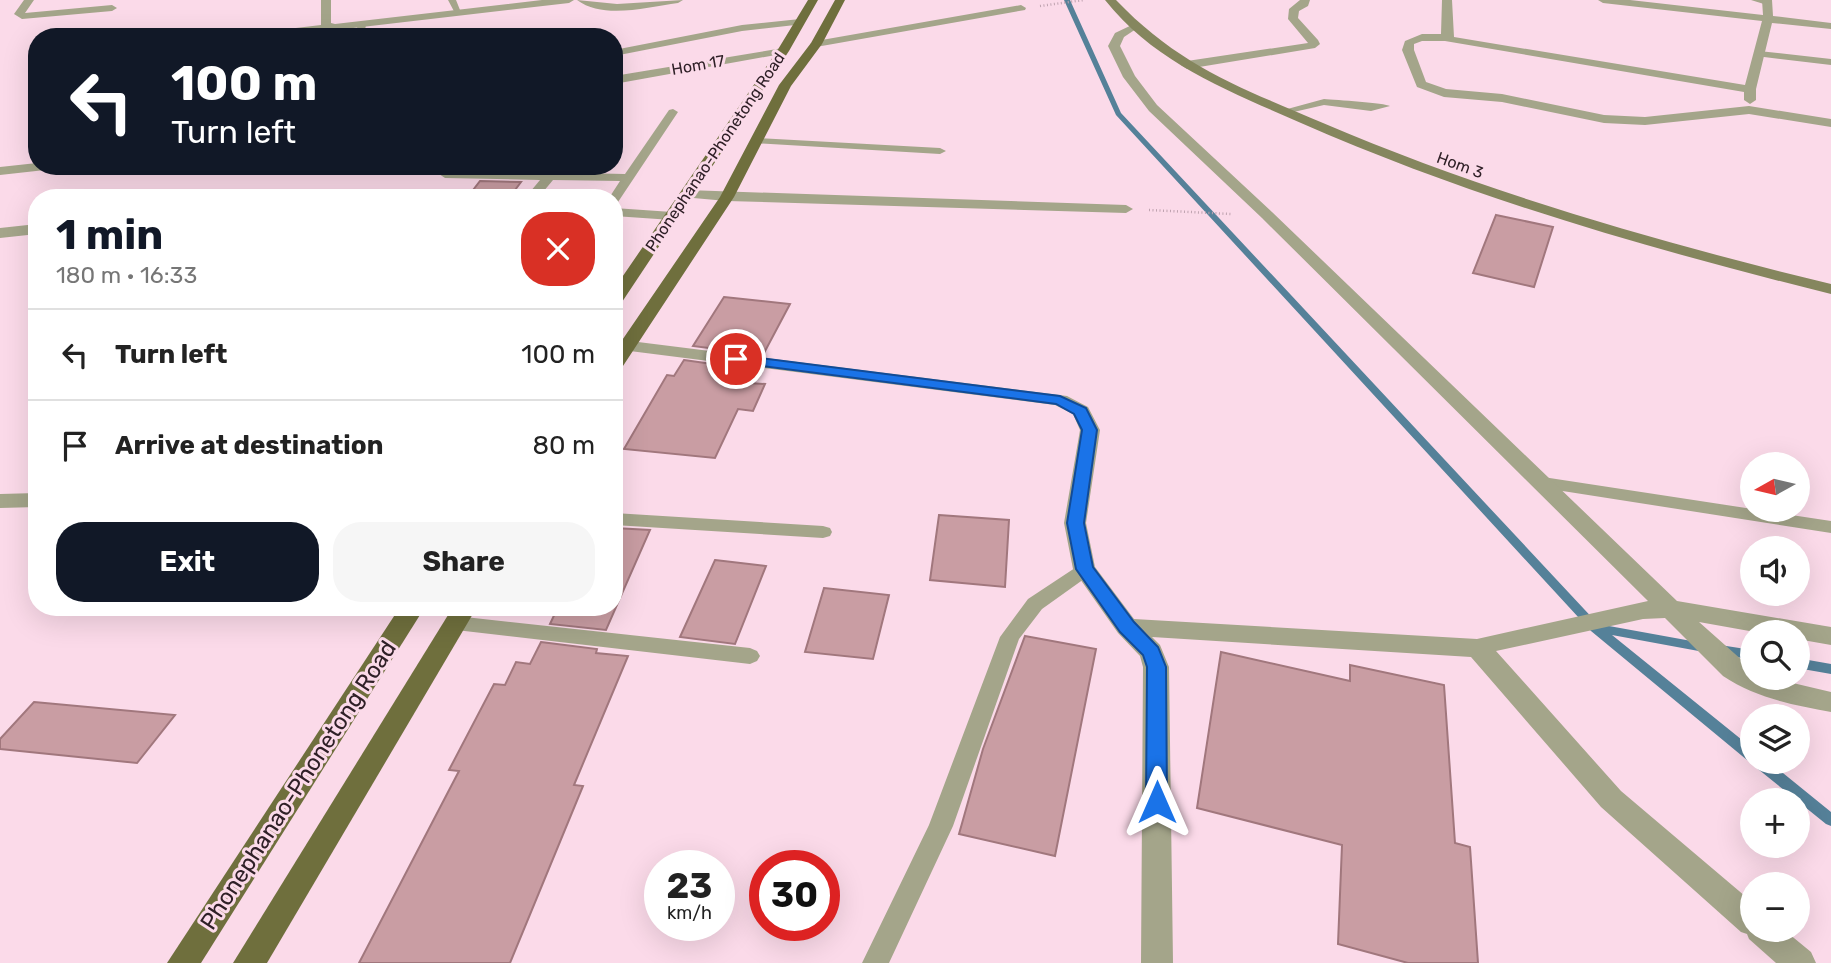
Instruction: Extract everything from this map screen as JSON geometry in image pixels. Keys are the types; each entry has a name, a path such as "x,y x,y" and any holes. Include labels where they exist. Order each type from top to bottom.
{"main road":[{"name":"Phonephanao-Phonetong Road","path":"623,289 783,51 813,0"},
{"name":"Phonephanao-Phonetong Road","path":"623,342 727,197 785,85 816,44 840,0"},
{"path":"760,83 785,85"},
{"name":"Phonephanao-Phonetong Road","path":"183,963 407,616"},
{"path":"249,963 459,616"}],"street":[{"path":"29,0 19,14 22,16 112,8"},
{"path":"326,0 326,25 331,27"},
{"path":"322,28 569,0"},
{"path":"582,0 595,6 613,8 678,0"},
{"name":"Hom 3","path":"1110,0 1134,27 1187,65 1218,83 1366,148 1484,193 1570,219 1831,289"},
{"path":"1187,65 1311,46 1314,44 1312,40 1293,19 1294,9 1304,4 1304,0"},
{"path":"1447,0 1447,38"},
{"path":"1603,0 1831,26"},
{"path":"1749,110 1750,89 1768,18 1763,1"},
{"path":"816,44 1021,8"},
{"path":"623,51 742,29 800,22"},
{"path":"1134,27 1119,35 1114,46 1129,77 1153,108 1673,608 1732,669 1748,681 1772,690 1831,702"},
{"path":"1750,89 1447,38 1414,39 1409,43 1408,50 1421,84 1434,91 1502,98 1567,113 1618,120 1692,118 1749,110 1831,123"},
{"name":"Hom 17","path":"623,78 783,51"},
{"path":"0,171 28,168"},
{"path":"687,194 1126,209"},
{"path":"0,233 28,230"},
{"path":"623,345 1034,397 1071,404 1081,411 1090,430 1075,523 1084,569 1127,627 1151,652 1156,667 1157,963"},
{"path":"0,501 28,500"},
{"path":"1127,627 1487,645 1643,610 1673,608 1831,636"},
{"path":"1487,645 1611,799 1740,912"},
{"path":"1775,942 1800,963"}],"lane":[{"path":"452,0 459,13"},
{"path":"361,28 362,24"},
{"path":"1759,54 1831,62"},
{"path":"1285,111 1324,102 1371,108 1385,106"},
{"path":"622,189 673,112"},
{"path":"757,141 940,150"},
{"path":"498,175 630,178"},
{"path":"539,189 550,176"},
{"path":"623,213 672,216"},
{"path":"1543,483 1831,527"},
{"path":"623,520 823,532"},
{"path":"875,963 942,826 1010,637 1035,604 1084,569"},
{"path":"467,616 750,656"}],"path":[{"path":"1021,8 1084,0"},
{"path":"1126,209 1267,215"}],"building":[{"path":"480,181 521,182 516,189 474,189"},
{"path":"1496,215 1553,227 1534,287 1473,273"},
{"path":"724,297 790,304 763,355 693,346"},
{"path":"684,360 755,370 748,383 765,384 753,411 738,409 715,458 624,449 667,375 674,376"},
{"path":"939,515 1009,520 1005,587 930,580"},
{"path":"623,528 650,530 623,591"},
{"path":"715,560 766,566 735,644 680,637"},
{"path":"824,588 889,595 873,659 805,652"},
{"path":"554,616 612,616 606,630 550,624"},
{"path":"1025,636 1096,649 1055,856 959,834 983,749"},
{"path":"541,642 597,649 596,653 628,656 574,785 583,786 510,963 359,963 459,771 449,770 494,684 505,685 516,662 530,664"},
{"path":"1221,652 1350,681 1350,665 1444,685 1455,843 1470,847 1478,963 1408,963 1338,944 1342,845 1197,808"},
{"path":"34,702 175,715 137,763 0,749 0,739"}],"waterway":[{"path":"1067,0 1118,114 1595,628 1740,746"},
{"path":"1596,628 1704,647"},
{"path":"1720,650 1740,653"},
{"path":"1810,665 1831,669"},
{"path":"1774,774 1831,820"}],"route":[{"path":"736,359 1060,400 1081,411 1090,430 1075,523 1084,569 1127,627 1151,652 1156,667 1157,802"}]}
